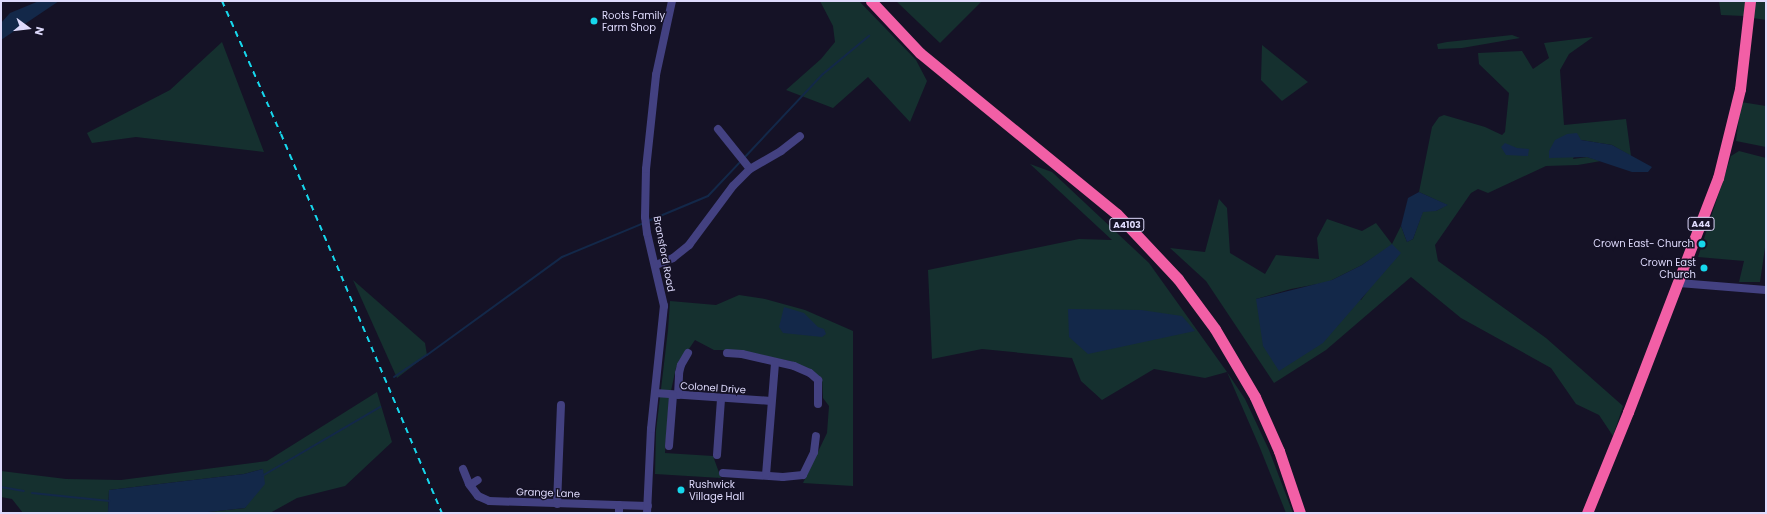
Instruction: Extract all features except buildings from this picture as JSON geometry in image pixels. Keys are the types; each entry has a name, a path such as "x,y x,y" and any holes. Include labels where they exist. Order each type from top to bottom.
{"highway":[{"name":"A4103","path":"871,1 920,53 1117,214 1178,279 1215,329 1254,397 1279,451 1300,513"},
{"name":"A44","path":"1587,513 1710,202 1728,142 1743,74 1750,1"}],"street":[{"name":"Bransford Road","path":"648,510 651,429 664,319 664,306 656,265 647,233 645,217 646,169 657,69 672,1"},
{"path":"718,129 750,169"},
{"path":"656,265 673,258 689,245 733,186 750,169 781,151 800,136"},
{"path":"1679,283 1766,290"},
{"path":"669,446 679,373 688,353"},
{"path":"727,353 742,354 790,365 810,373 818,380 818,404"},
{"path":"766,475 770,402 775,362"},
{"name":"Colonel Drive","path":"655,393 770,402"},
{"path":"717,455 721,398"},
{"path":"557,504 561,405"},
{"path":"723,473 783,477 803,475 814,452 816,436"},
{"name":"Grange Lane","path":"464,469 470,485 478,496 489,501 648,510"},
{"path":"470,485 478,480"}],"green space":[{"path":"820,1 859,1 916,60 927,81 910,122 868,77 833,108 786,90 821,59 835,42 833,26"},
{"path":"896,1 982,1 940,43"},
{"path":"1719,1 1748,1 1744,16 1721,15"},
{"path":"1755,1 1766,1 1766,20 1753,18"},
{"path":"1512,35 1520,38 1462,48 1438,49 1437,44 1447,42"},
{"path":"1593,37 1569,54 1560,70 1564,125 1626,119 1631,156 1612,145 1581,140 1573,159 1587,157 1601,161 1578,165 1546,166 1488,193 1478,189 1471,193 1435,245 1438,261 1546,338 1623,406 1613,436 1599,415 1576,404 1551,368 1461,318 1411,277 1326,350 1274,383 1206,281 1170,248 1205,252 1219,199 1227,208 1230,253 1265,274 1276,255 1319,259 1317,238 1327,219 1362,231 1376,223 1392,244 1401,226 1407,242 1413,239 1423,211 1436,211 1447,205 1419,192 1432,127 1439,117 1444,115 1485,127 1502,135 1505,132 1509,93 1479,64 1478,53 1522,51 1533,69 1549,58 1544,43","holes":["1392,245 1375,281 1361,300 1256,299 1291,289 1328,282 1362,265"]},
{"path":"222,42 264,152 136,137 92,143 87,133 170,90"},
{"path":"1262,45 1308,82 1282,101 1261,80"},
{"path":"1741,102 1766,106 1766,147 1736,141"},
{"path":"1739,151 1766,158 1766,241 1760,282 1739,282 1744,261 1698,257 1731,156"},
{"path":"1030,164 1052,172 1149,263 1227,372 1205,378 1154,369 1102,400 1081,381 1072,358 982,349 932,359 928,270 1079,239 1112,240"},
{"path":"353,280 425,343 427,355 397,378"},
{"path":"739,295 765,299 805,310 853,331 853,486 803,483 827,433 829,406 823,398 822,378 790,361 737,350 714,350 695,340 676,368 669,400 665,453 713,456 721,478 655,474 656,431 670,301 716,305"},
{"path":"1227,372 1245,399 1269,450 1293,513 1286,513"},
{"path":"377,392 392,442 345,486 297,498 270,513 199,513 245,508 263,469 244,474 109,490 108,513 23,513 12,499 1,497 1,471 66,479 121,480 267,461"}],"water":[{"path":"39,1 59,1 1,40 1,23 10,13"},
{"path":"1577,133 1581,140 1612,145 1652,167 1648,172 1632,172 1587,157 1549,158 1549,151 1555,140 1567,134"},
{"path":"1505,143 1517,148 1529,149 1528,156 1506,155 1501,147"},
{"path":"1419,192 1448,205 1436,211 1423,212 1413,239 1407,242 1401,226 1408,198"},
{"path":"1392,244 1401,253 1323,343 1279,371 1263,346 1256,299 1332,280 1362,265"},
{"path":"784,307 804,313 818,327 824,329 826,334 822,337 783,333 779,327"},
{"path":"1068,309 1141,310 1182,316 1195,331 1088,354 1069,337"},
{"path":"263,469 265,484 245,508 199,513 108,513 109,490 244,474"}],"waterway":[{"path":"744,158 823,74 869,36"},
{"path":"648,221 708,196 741,161"},
{"path":"394,377 427,355 562,257 644,223"},
{"path":"262,476 380,407"},
{"path":"1,487 24,491"},
{"path":"32,493 110,501"}],"railway":[{"path":"222,1 281,134 442,513"}],"place":[{"name":"Roots Family Farm Shop","path":"594,21"},
{"name":"Crown East- Church","path":"1702,244"},
{"name":"Crown East Church","path":"1704,268"},
{"name":"Rushwick Village Hall","path":"681,490"}]}
